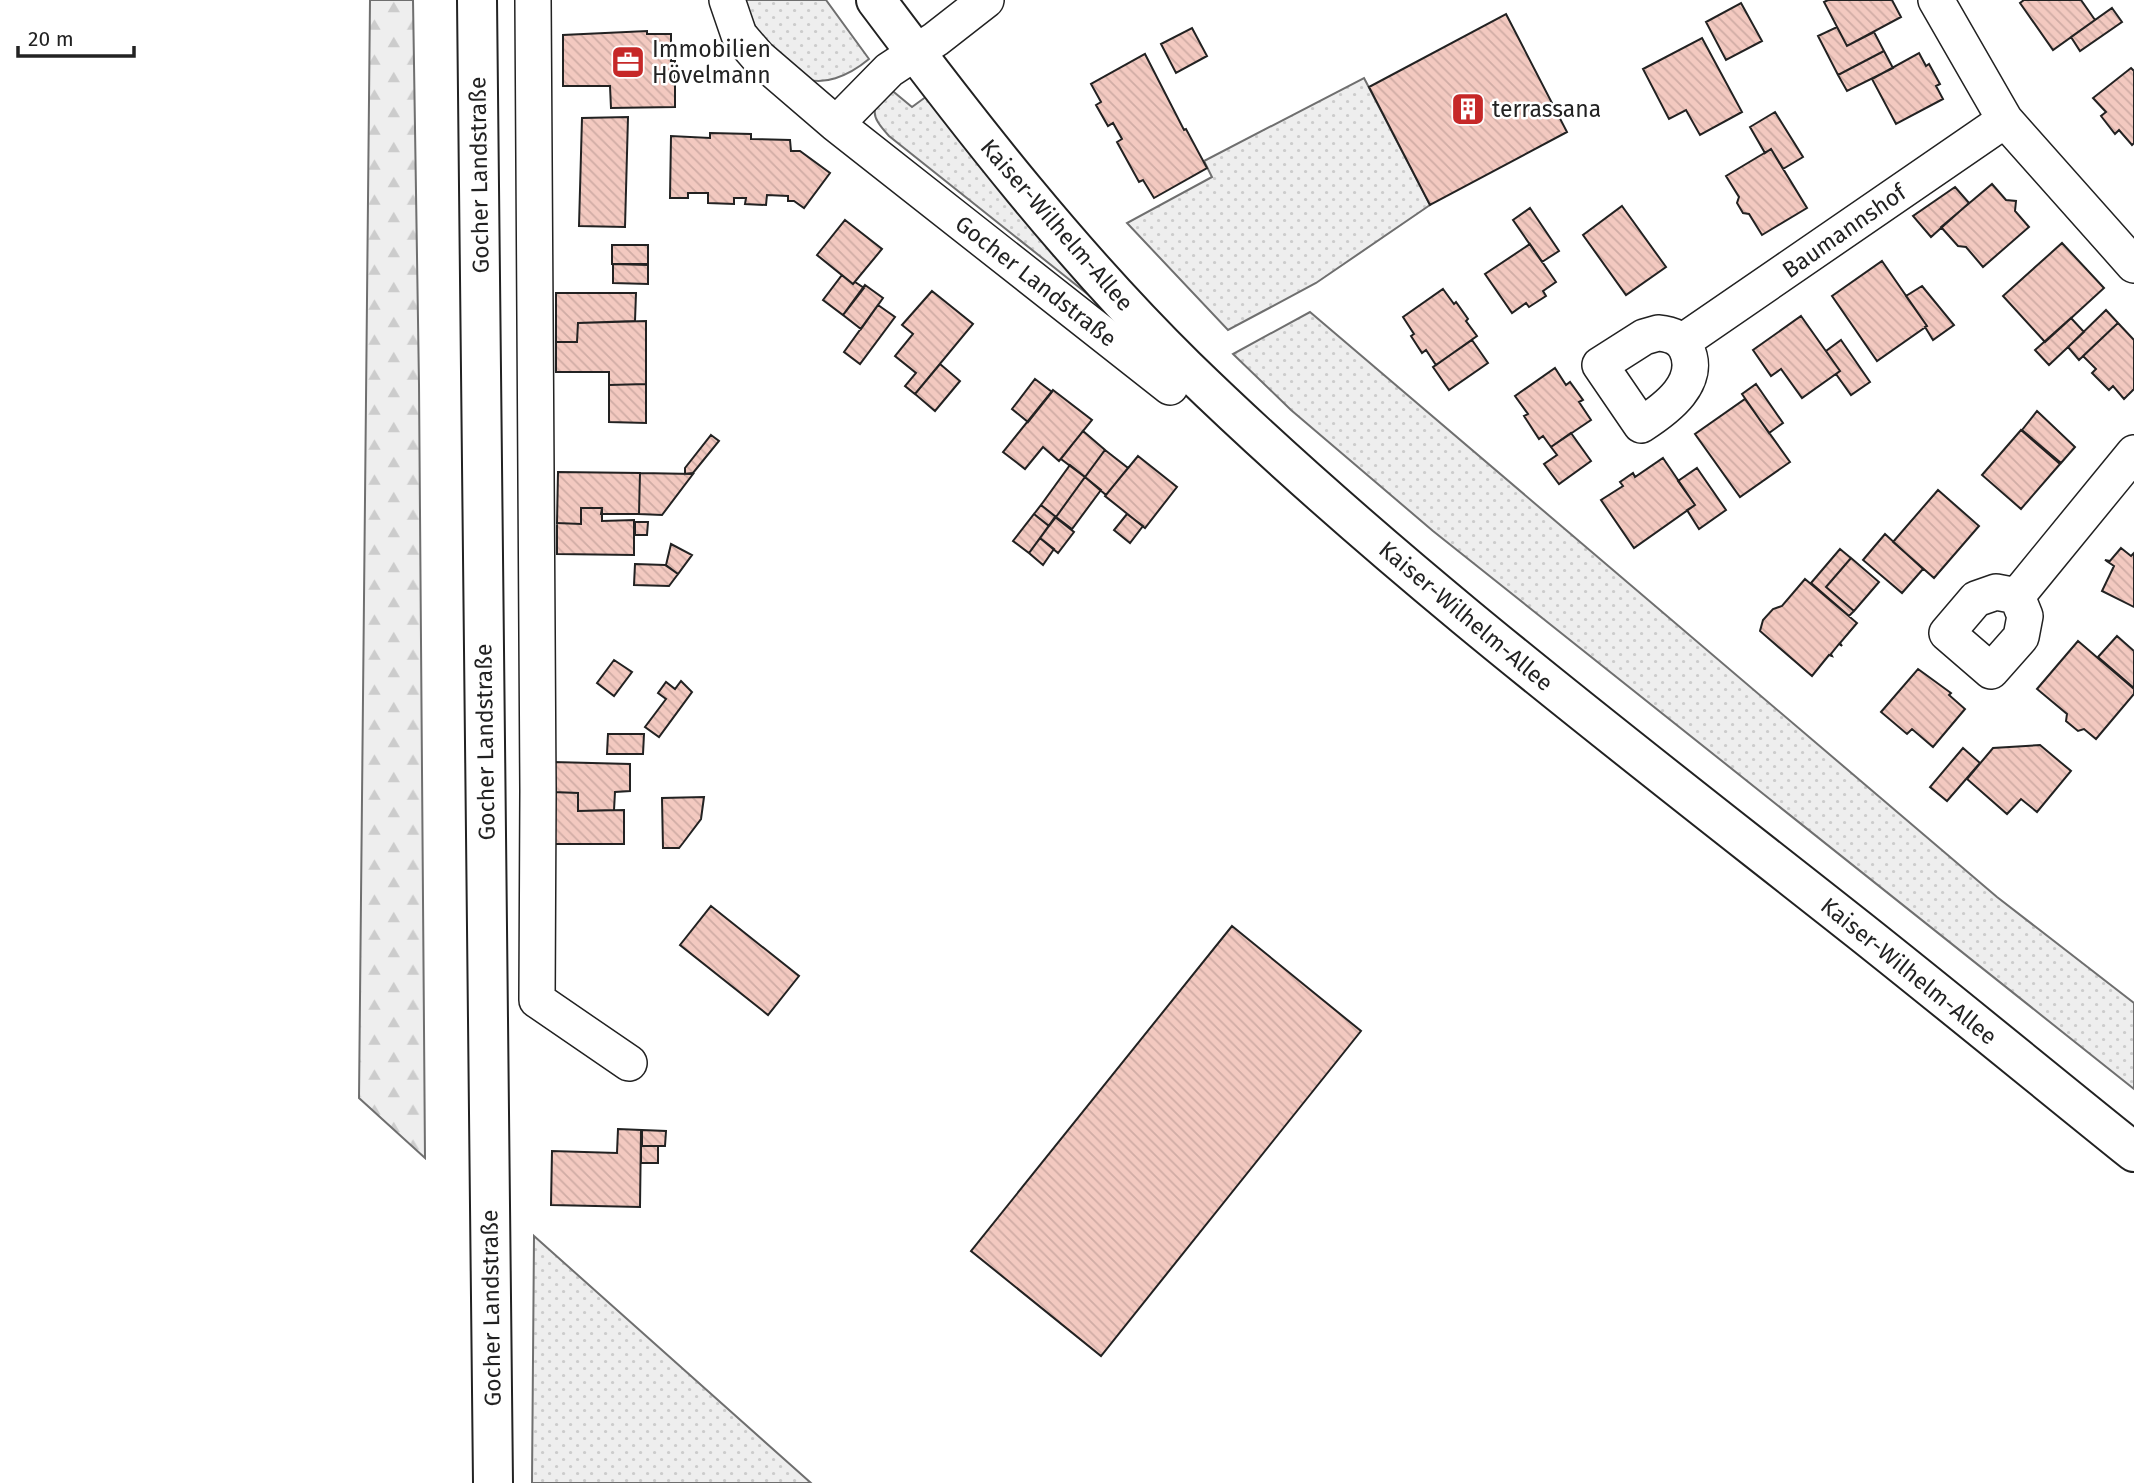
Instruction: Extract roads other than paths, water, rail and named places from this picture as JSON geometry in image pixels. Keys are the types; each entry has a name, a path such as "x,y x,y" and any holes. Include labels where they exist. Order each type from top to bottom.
{"street":[{"name":"Gocher Landstraße","path":"477,0 493,1483"},
{"path":"533,0 538,709 537,1000 629,1063"},
{"name":"Gocher Landstraße","path":"727,0 739,35 758,57 836,124 1170,387"},
{"name":"Kaiser-Wilhelm-Allee","path":"876,0 971,127 1097,275 1184,366 1301,476 1432,590 2134,1152"},
{"path":"836,124 888,70 916,53 986,0"},
{"path":"1936,0 2005,120 2134,265"},
{"name":"Baumannshof","path":"1682,342 2005,120"},
{"path":"2017,596 2134,453"}],"place":[{"name":"Immobilien Hövelmann","path":"628,62"},
{"name":"terrassana","path":"1468,109"}]}
